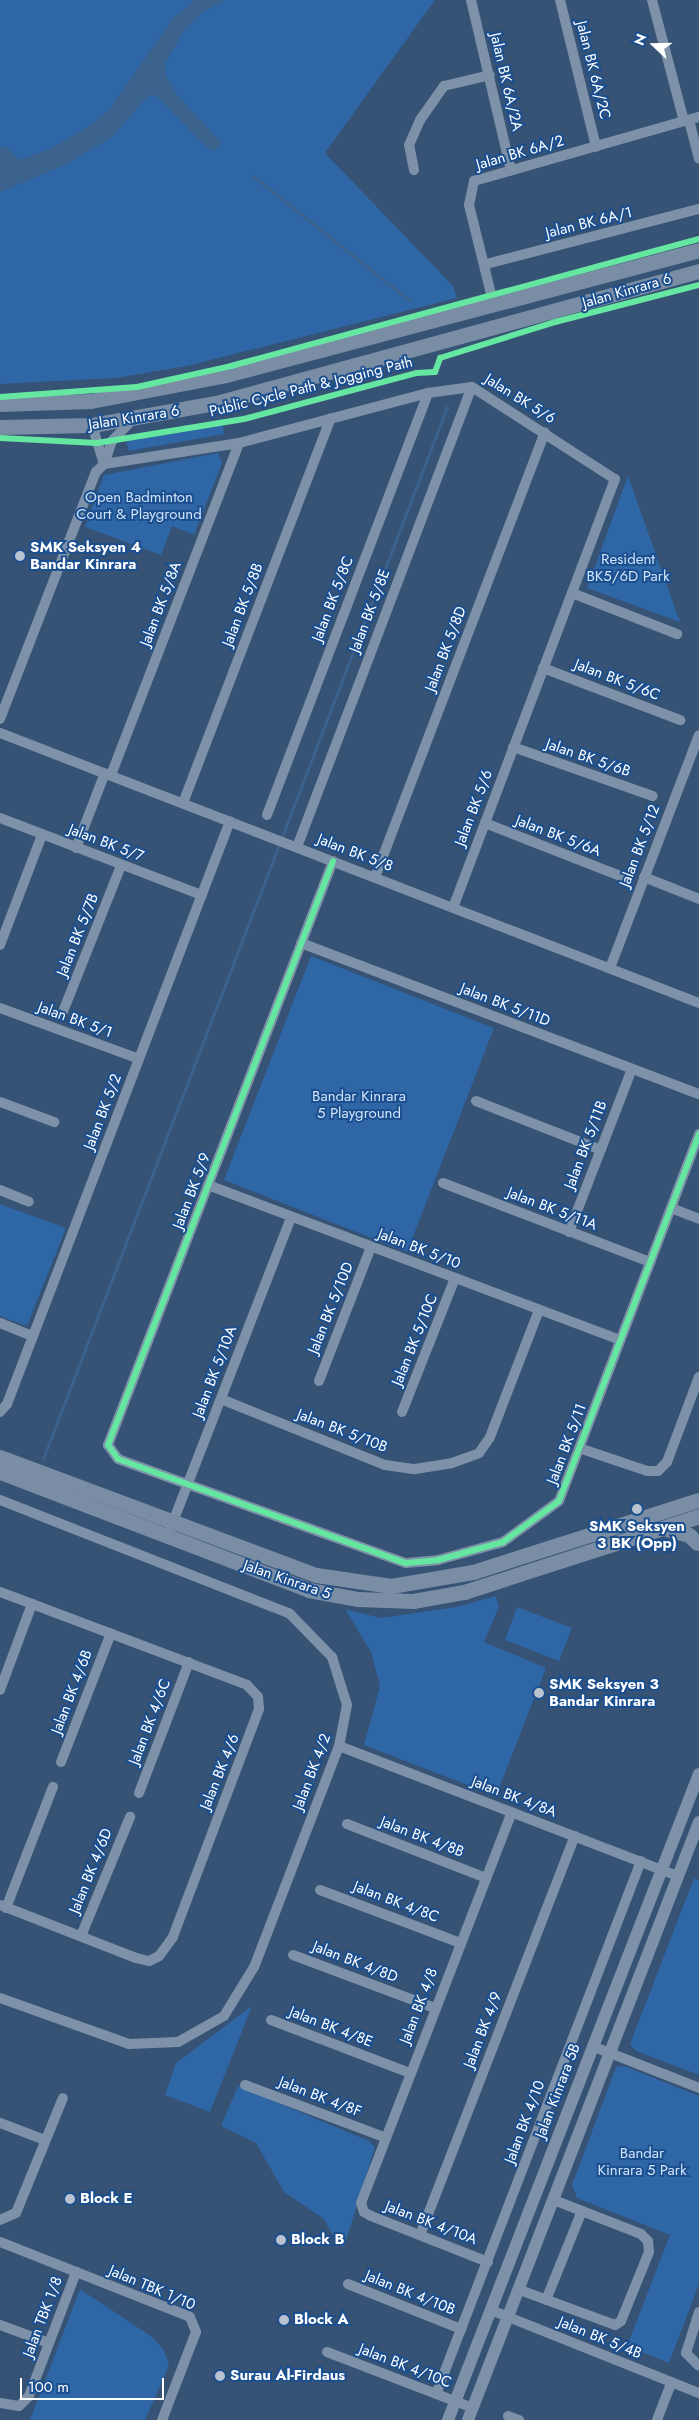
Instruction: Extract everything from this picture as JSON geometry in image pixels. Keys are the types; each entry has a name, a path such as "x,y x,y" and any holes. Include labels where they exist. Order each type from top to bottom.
{"main road":[{"name":"Jalan Kinrara 6","path":"0,404 91,401 138,394 494,306 699,250"},
{"name":"Jalan Kinrara 6","path":"0,427 92,425 132,420 270,390 520,323 699,271"},
{"path":"480,334 494,306 520,323"},
{"name":"Jalan Kinrara 5","path":"0,1457 173,1520 316,1575 391,1586 473,1572 692,1502"},
{"name":"Jalan Kinrara 5","path":"0,1472 167,1537 334,1596 413,1601 464,1592 695,1518"},
{"path":"662,1528 684,1533 698,1546"}],"street":[{"name":"Jalan BK 6A/2A","path":"471,0 511,170"},
{"name":"Jalan BK 6A/2C","path":"560,0 596,147"},
{"path":"652,0 690,119 699,159"},
{"path":"414,170 409,146 420,120 444,86 490,75"},
{"name":"Jalan BK 6A/2","path":"494,306 486,264 468,193 474,181 690,119"},
{"name":"Jalan BK 6A/1","path":"486,264 699,209"},
{"name":"Jalan BK 5/6","path":"104,464 239,443 428,393 472,387 546,432 614,479 453,908"},
{"name":"Jalan BK 5/8E","path":"297,847 472,387"},
{"name":"Jalan BK 5/8C","path":"267,815 428,393"},
{"name":"Jalan BK 5/8B","path":"183,803 331,418"},
{"path":"0,720 96,472 104,464 112,441 132,420"},
{"path":"92,425 104,464"},
{"name":"Jalan BK 5/8D","path":"375,877 546,432"},
{"name":"Jalan BK 5/8A","path":"76,848 108,774 239,443"},
{"path":"572,593 677,634"},
{"name":"Jalan BK 5/6C","path":"543,668 680,720"},
{"name":"Jalan BK 5/8","path":"0,732 699,1003"},
{"name":"Jalan BK 5/12","path":"610,968 699,735"},
{"name":"Jalan BK 5/6B","path":"513,747 653,796"},
{"name":"Jalan BK 5/7","path":"0,818 121,866 202,895"},
{"name":"Jalan BK 5/2","path":"0,1412 33,1336 230,821"},
{"name":"Jalan BK 5/6A","path":"485,824 620,876"},
{"path":"0,945 42,835"},
{"name":"Jalan BK 5/9","path":"187,1486 118,1459 108,1445 333,861"},
{"name":"Jalan BK 5/7B","path":"62,1014 121,866"},
{"path":"644,877 699,899"},
{"name":"Jalan BK 5/11D","path":"301,943 699,1094"},
{"name":"Jalan BK 5/1","path":"0,1008 139,1059"},
{"name":"Jalan BK 5/11B","path":"569,1232 632,1069"},
{"path":"476,1101 600,1150"},
{"path":"0,1102 54,1122"},
{"name":"Jalan BK 5/11","path":"187,1486 375,1554 406,1563 438,1560 503,1542 532,1525 559,1501 699,1134"},
{"name":"Jalan BK 5/11A","path":"443,1183 650,1262"},
{"name":"Jalan BK 5/10","path":"208,1185 620,1340"},
{"path":"0,1190 29,1202"},
{"path":"671,1208 699,1219"},
{"name":"Jalan BK 5/10A","path":"167,1537 291,1217"},
{"name":"Jalan BK 5/10D","path":"319,1381 371,1247"},
{"name":"Jalan BK 5/10C","path":"402,1412 455,1278"},
{"name":"Jalan BK 5/10B","path":"221,1399 385,1465 415,1469 452,1463 479,1453 490,1437 539,1310"},
{"path":"0,1324 33,1336"},
{"path":"579,1448 647,1471 658,1471 667,1462 699,1377"},
{"name":"Jalan BK 4/2","path":"0,1500 289,1613 322,1643 340,1671 347,1705 339,1746 251,1974 235,2003 210,2027 178,2042 129,2044 0,1998"},
{"path":"692,1502 698,1546"},
{"name":"Jalan BK 4/6","path":"0,1592 247,1684 258,1697 259,1709 173,1937 159,1956 149,1961 3,1906"},
{"path":"0,1690 32,1604"},
{"name":"Jalan BK 4/6B","path":"61,1762 111,1634"},
{"name":"Jalan BK 4/6C","path":"139,1793 188,1662"},
{"name":"Jalan BK 4/8A","path":"339,1746 678,1876"},
{"name":"Jalan Kinrara 5B","path":"448,2420 699,1774"},
{"path":"3,1906 53,1787"},
{"name":"Jalan BK 4/8","path":"364,2212 361,2197 512,1812"},
{"name":"Jalan BK 4/6D","path":"81,1936 130,1817"},
{"path":"470,2414 510,2317 699,1822"},
{"name":"Jalan BK 4/8B","path":"347,1824 486,1878"},
{"name":"Jalan BK 4/9","path":"420,2235 575,1836"},
{"name":"Jalan BK 4/10","path":"436,2394 641,1861"},
{"name":"Jalan BK 4/8C","path":"320,1890 460,1943"},
{"name":"Jalan BK 4/8D","path":"292,1954 435,2008"},
{"name":"Jalan BK 4/8E","path":"271,2020 410,2073"},
{"path":"592,2046 699,2088"},
{"name":"Jalan BK 4/8F","path":"245,2084 384,2137"},
{"path":"0,2220 16,2213 63,2098"},
{"path":"0,2123 46,2140"},
{"path":"520,2290 615,2325 621,2321 649,2252 645,2237 554,2200"},
{"path":"546,2300 582,2211"},
{"name":"Jalan BK 4/10A","path":"364,2212 488,2262"},
{"name":"Jalan TBK 1/10","path":"0,2242 190,2317 195,2323 196,2332 162,2420"},
{"name":"Jalan TBK 1/8","path":"0,2403 13,2407 25,2402 76,2272"},
{"name":"Jalan BK 4/10B","path":"348,2284 461,2329"},
{"name":"Jalan BK 5/4B","path":"491,2310 699,2393"},
{"path":"699,2312 686,2353 699,2366"},
{"path":"0,2325 49,2343"},
{"name":"Jalan BK 4/10C","path":"327,2352 455,2402 470,2414"},
{"path":"657,2420 671,2383"},
{"path":"508,2416 518,2420"}],"green space":[{"path":"0,0 435,0 325,153 453,286 457,298 187,366 116,378 0,384"},
{"path":"222,419 224,434 129,451 126,441"},
{"name":"Open Badminton Court & Playground","path":"218,453 222,463 194,535 172,526 161,555 85,527 104,475"},
{"name":"Resident BK5/6D Park","path":"628,476 680,622 587,588"},
{"name":"Bandar Kinrara 5 Playground","path":"311,956 494,1028 407,1252 224,1180"},
{"path":"0,1204 66,1228 27,1326 0,1316"},
{"path":"496,1596 499,1607 484,1642 546,1668 496,1796 364,1745 380,1686 371,1652 345,1609 381,1618 456,1607"},
{"path":"517,1607 572,1628 559,1661 505,1640"},
{"path":"694,1878 699,1880 699,2075 636,2051 630,2044"},
{"path":"252,2006 210,2112 165,2095 176,2063"},
{"name":"Bandar Kinrara 5 Park","path":"624,2066 699,2096 699,2284 669,2363 627,2346 670,2235 577,2198 572,2185 616,2067"},
{"path":"238,2086 369,2141 375,2147 344,2247 338,2245 324,2219 284,2192 256,2143 221,2126"},
{"path":"80,2289 151,2336 164,2350 169,2366 145,2420 30,2420"}],"shaded area":[{"path":"195,0 225,0 203,12 183,32 165,64 166,76 178,96 222,143 214,151 203,144 157,96 149,95 112,137 67,164 0,192 0,147 5,146 20,160 52,148 92,124 109,110 173,18"}],"waterway":[{"path":"253,176 410,301"},
{"path":"43,1459 447,407"}],"cycle path":[{"path":"0,397 137,387 231,366 699,239"},
{"name":"Public Cycle Path & Jogging Path","path":"0,438 97,443 244,419 417,373 435,372 440,358 555,322 699,285"},
{"path":"333,861 108,1445 118,1459 406,1563 438,1560 503,1542 559,1501 699,1134"}],"place":[{"name":"SMK Seksyen 4 Bandar Kinrara","path":"20,556"},
{"name":"SMK Seksyen 3 BK (Opp)","path":"637,1509"},
{"name":"SMK Seksyen 3 Bandar Kinrara","path":"539,1693"},
{"name":"Block E","path":"70,2199"},
{"name":"Block B","path":"281,2240"},
{"name":"Block A","path":"284,2320"},
{"name":"Surau Al-Firdaus","path":"220,2376"}]}
